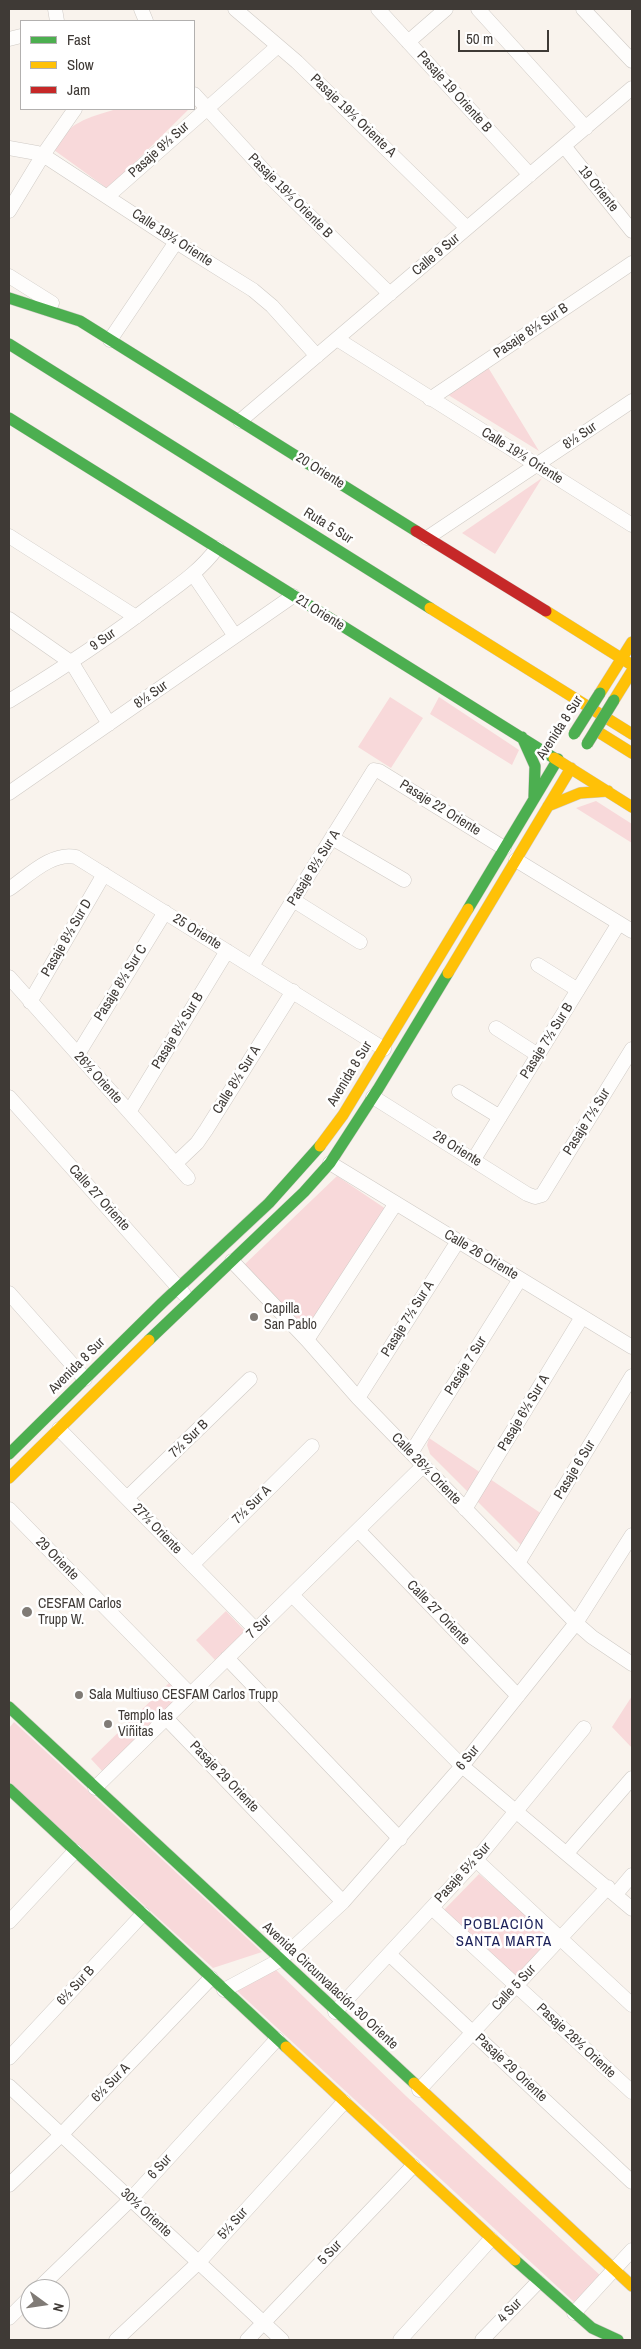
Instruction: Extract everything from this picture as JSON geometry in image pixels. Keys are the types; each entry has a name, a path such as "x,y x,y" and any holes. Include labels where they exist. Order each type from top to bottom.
{"main road":[{"path":"9,298 80,321"},
{"name":"20 Oriente","path":"80,321 632,665"},
{"name":"Ruta 5 Sur","path":"9,344 632,734"},
{"name":"21 Oriente","path":"9,418 522,737 565,747 579,756 608,791 632,807"},
{"name":"Avenida 8 Sur","path":"9,1454 178,1288 306,1166 343,1115 534,797 632,642"},
{"path":"9,1478 189,1300 304,1192 330,1163 374,1097 548,806 632,671"},
{"path":"571,715 632,753"},
{"path":"522,737 534,766 534,797"},
{"path":"548,806 580,793 608,791"},
{"name":"Avenida Circunvalación 30 Oriente","path":"9,1707 632,2286"},
{"path":"10,1793 75,1851 538,2282 601,2334 618,2340"}],"street":[{"name":"Pasaje 19½ Oriente A","path":"235,9 278,46 468,228"},
{"name":"Pasaje 19 Oriente B","path":"378,9 530,175"},
{"path":"408,42 446,9"},
{"path":"478,9 586,128"},
{"path":"583,9 632,61"},
{"name":"Pasaje 9½ Sur","path":"108,196 278,46"},
{"name":"Calle 9 Sur","path":"240,421 632,89"},
{"name":"Pasaje 19½ Oriente B","path":"195,95 270,177 390,294"},
{"path":"9,211 43,155 75,110"},
{"name":"19 Oriente","path":"564,146 632,231"},
{"name":"Calle 19½ Oriente","path":"9,148 43,155 176,242 238,279 262,297 317,356"},
{"path":"110,340 176,242"},
{"name":"Pasaje 8½ Sur B","path":"430,399 632,263"},
{"name":"20 Oriente","path":"9,276 80,321"},
{"name":"Calle 19½ Oriente","path":"337,339 632,524"},
{"name":"8½ Sur","path":"427,538 632,401"},
{"path":"9,536 136,617"},
{"name":"9 Sur","path":"9,701 72,663 136,617 193,574 217,548"},
{"path":"193,574 236,636"},
{"name":"8½ Sur","path":"9,794 293,596"},
{"path":"9,619 72,663 109,724"},
{"name":"Pasaje 8½ Sur A","path":"252,966 376,770"},
{"name":"Pasaje 22 Oriente","path":"376,770 504,848"},
{"path":"332,838 404,880"},
{"name":"25 Oriente","path":"9,890 61,856 76,857 384,1048"},
{"path":"516,860 632,931"},
{"name":"Pasaje 8½ Sur D","path":"30,1002 104,874"},
{"path":"293,900 360,942"},
{"name":"Pasaje 8½ Sur C","path":"78,1054 165,912"},
{"name":"Pasaje 7½ Sur B","path":"474,1159 619,923"},
{"name":"Pasaje 8½ Sur B","path":"129,1112 227,950"},
{"path":"538,965 578,990"},
{"name":"26½ Oriente","path":"9,977 188,1178"},
{"name":"Calle 8½ Sur A","path":"175,1164 206,1130 293,991"},
{"path":"496,1028 538,1055"},
{"name":"Pasaje 7½ Sur","path":"542,1195 632,1049"},
{"path":"459,1092 500,1117"},
{"name":"Calle 27 Oriente","path":"9,1097 189,1300"},
{"name":"28 Oriente","path":"374,1097 527,1194 535,1197 542,1195"},
{"name":"Calle 26 Oriente","path":"330,1163 632,1347"},
{"path":"307,1340 396,1203"},
{"name":"Pasaje 7½ Sur A","path":"358,1398 458,1241"},
{"name":"Calle 26½ Oriente","path":"232,1260 411,1454 576,1623 592,1637 632,1664"},
{"name":"Pasaje 7 Sur","path":"411,1454 520,1279"},
{"path":"9,1293 85,1380"},
{"name":"Pasaje 6½ Sur A","path":"465,1509 582,1317"},
{"name":"Pasaje 6 Sur","path":"518,1563 632,1376"},
{"name":"7½ Sur B","path":"127,1498 250,1379"},
{"name":"27½ Oriente","path":"59,1428 256,1630"},
{"name":"7½ Sur A","path":"192,1565 312,1446"},
{"name":"7 Sur","path":"95,1788 423,1466"},
{"name":"29 Oriente","path":"9,1509 190,1694"},
{"name":"Calle 27 Oriente","path":"358,1530 518,1696"},
{"name":"6 Sur","path":"280,1960 343,1902 462,1766 576,1623 627,1554 632,1535"},
{"path":"292,1595 462,1766 632,1909"},
{"path":"226,1658 400,1839"},
{"name":"Pasaje 29 Oriente","path":"166,1718 343,1902"},
{"name":"Pasaje 5½ Sur","path":"336,2012 476,1860 584,1728"},
{"path":"567,1853 632,1778"},
{"path":"9,1922 75,1851"},
{"path":"476,1860 632,2005"},
{"name":"Calle 5 Sur","path":"419,2090 560,1938 632,1875"},
{"name":"Pasaje 28½ Oriente","path":"432,1908 632,2092"},
{"name":"6½ Sur B","path":"9,2058 143,1914"},
{"name":"Pasaje 29 Oriente","path":"389,1954 632,2182"},
{"path":"224,1990 280,1960"},
{"name":"6½ Sur A","path":"9,2185 62,2134 211,1978"},
{"name":"6 Sur","path":"48,2279 131,2199 277,2039"},
{"name":"30½ Oriente","path":"9,2086 265,2322 282,2340"},
{"name":"5½ Sur","path":"116,2340 199,2262 344,2102"},
{"name":"5 Sur","path":"246,2340 413,2166"},
{"path":"400,2340 491,2239"},
{"path":"574,2313 632,2250"},
{"name":"4 Sur","path":"482,2340 538,2282"},
{"path":"9,2318 20,2307"}],"shaded area":[{"path":"113,110 188,110 108,189 54,150 65,133 79,122"},
{"path":"486,364 539,451 445,393"},
{"path":"542,478 495,554 462,533"},
{"path":"390,697 423,718 391,768 358,747"},
{"path":"439,697 519,750 512,765 430,714"},
{"path":"596,801 632,824 632,843 576,808"},
{"path":"337,1176 386,1209 307,1330 244,1265"},
{"path":"429,1438 542,1514 522,1546 430,1454 427,1445"},
{"path":"226,1611 245,1631 215,1660 196,1640"},
{"path":"169,1683 184,1698 104,1773 91,1759"},
{"path":"632,1696 632,1748 612,1727"},
{"path":"14,1722 262,1952 213,1968 9,1782 9,1728"},
{"path":"479,1874 553,1938 515,1978 443,1911"},
{"path":"275,1969 406,2096 602,2277 574,2302 236,1990"}],"traffic: fast":[{"path":"9,298 80,321"},
{"path":"80,321 416,531"},
{"path":"9,344 430,608"},
{"path":"9,418 554,758"},
{"path":"574,734 600,693"},
{"path":"587,744 614,700"},
{"path":"522,737 535,766 534,797"},
{"path":"468,909 558,759"},
{"path":"149,1340 304,1192 330,1163 378,1089 448,973"},
{"path":"9,1454 162,1303 269,1203 320,1146"},
{"path":"9,1707 414,2083"},
{"path":"9,1789 286,2047"},
{"path":"515,2260 592,2328 618,2340"}],"traffic: slow":[{"path":"430,608 632,734"},
{"path":"546,611 632,665"},
{"path":"600,693 632,642"},
{"path":"614,700 632,671"},
{"path":"600,733 632,753"},
{"path":"554,758 632,807"},
{"path":"448,973 571,768"},
{"path":"548,806 580,793 608,791"},
{"path":"320,1146 343,1115 468,909"},
{"path":"9,1478 149,1340"},
{"path":"286,2047 515,2260"},
{"path":"414,2083 632,2286"}],"traffic: jam":[{"path":"416,531 546,611"}],"place":[{"name":"Capilla San Pablo","path":"254,1317"},
{"name":"CESFAM Carlos Trupp W.","path":"27,1612"},
{"name":"Sala Multiuso CESFAM Carlos Trupp","path":"79,1695"},
{"name":"Templo las Viñitas","path":"108,1724"}],"district":[{"name":"POBLACIÓN SANTA MARTA","path":"504,1934"}]}
